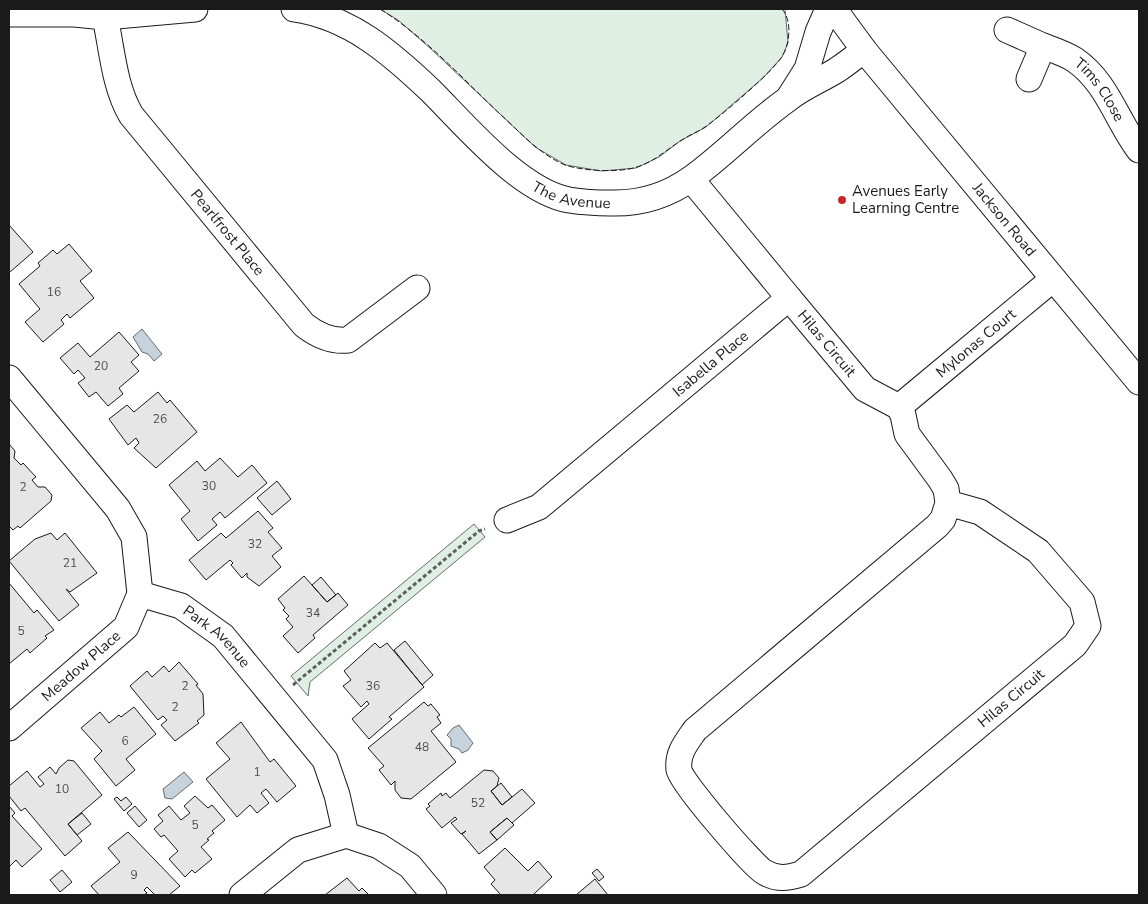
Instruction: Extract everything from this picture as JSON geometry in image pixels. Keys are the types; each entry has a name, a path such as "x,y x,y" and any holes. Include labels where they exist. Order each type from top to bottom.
{"street":[{"path":"9,14 105,16 195,9"},
{"name":"The Avenue","path":"294,9 325,15 377,43 407,68 511,170 548,193 567,200 625,203 645,201 666,194 691,179 789,98 838,70 864,50"},
{"path":"789,98 808,69 818,32 828,9"},
{"name":"Jackson Road","path":"834,9 864,50 1139,382"},
{"name":"Pearlfrost Place","path":"105,16 123,102 131,115 304,325 326,338 338,341 348,340 417,288"},
{"name":"Tims Close","path":"1007,30 1074,59 1092,73 1116,110 1126,134 1139,150"},
{"path":"1029,79 1043,46"},
{"path":"691,179 789,298"},
{"name":"Mylonas Court","path":"899,407 1053,279"},
{"name":"Hilas Circuit","path":"789,298 865,389 893,402 899,407"},
{"name":"Isabella Place","path":"507,520 539,508 789,298"},
{"path":"9,378 118,509 134,538 140,594"},
{"path":"899,407 903,415 906,434 940,479 946,489 948,503"},
{"name":"Hilas Circuit","path":"948,503 980,512 1038,551 1082,602 1088,626 1075,645 801,874 784,878 774,886 747,857 679,773 679,754 695,730 938,526 943,519 948,503"},
{"name":"Park Avenue","path":"140,594 180,606 223,636 325,760 337,795 346,835"},
{"name":"Meadow Place","path":"9,728 126,627 140,594"},
{"path":"242,895 298,850 346,835 379,846 410,866 434,895"}],"path":[{"path":"276,699 479,531 507,520"}],"green space":[{"path":"380,9 785,9 788,43 782,57 764,77 706,127 680,141 659,157 636,168 601,171 566,165 535,147 431,49 398,20"},
{"path":"474,524 485,537 310,682 308,696 291,676"}],"shaded area":[{"path":"142,329 162,354 154,361 148,354 142,352 133,337"},
{"path":"459,725 473,743 468,750 462,753 459,749 451,746 451,739 447,735 453,728"},
{"path":"184,772 193,782 172,799 165,798 163,789"}],"building":[{"path":"9,225 33,252 10,272 9,270"},
{"path":"69,244 92,271 80,281 94,298 70,318 67,314 61,320 64,324 43,342 25,322 40,309 19,284 40,266 38,263 53,250 57,254"},
{"path":"119,332 139,355 131,362 139,371 119,388 123,394 108,406 96,392 89,397 78,383 85,378 78,370 74,374 60,358 78,343 90,357"},
{"path":"158,392 167,403 170,400 197,432 156,468 134,448 139,443 136,438 128,445 109,419 127,405 134,412"},
{"path":"9,444 15,451 14,458 21,465 23,463 36,477 32,480 38,487 45,487 52,495 51,501 20,528 18,526 13,530 9,526"},
{"path":"220,458 238,477 252,465 267,483 225,518 220,512 212,519 217,525 198,541 181,519 190,511 169,485 197,461 205,471"},
{"path":"277,481 291,499 272,515 257,498"},
{"path":"258,511 273,528 268,532 282,548 272,556 281,567 259,586 247,577 247,573 242,578 231,565 233,563 230,560 206,580 189,560 221,533 226,538"},
{"path":"51,533 57,540 65,533 97,573 70,592 66,589 79,605 59,621 9,561 35,539"},
{"path":"304,576 327,602 338,593 348,605 313,635 315,638 298,653 283,636 293,627 286,619 289,616 283,610 285,608 278,599"},
{"path":"321,577 336,595 327,602 312,585"},
{"path":"9,583 34,613 37,610 54,630 45,636 47,638 30,653 27,649 9,664"},
{"path":"405,641 433,675 422,685 394,650"},
{"path":"375,643 380,648 387,643 424,687 389,717 392,719 369,739 352,719 369,704 367,701 361,707 343,686 351,680 344,671"},
{"path":"179,662 198,684 196,685 203,694 204,715 197,721 199,723 175,741 161,725 167,720 163,716 158,720 130,686 147,671 152,677 164,666 169,672"},
{"path":"424,702 428,706 431,704 440,715 437,717 441,723 431,731 456,762 411,799 401,798 395,790 395,781 391,785 379,770 384,766 368,748"},
{"path":"134,707 156,734 126,759 135,770 116,786 94,759 102,751 81,728 100,712 109,723"},
{"path":"241,722 270,762 274,759 296,786 277,802 266,789 261,793 269,803 257,813 250,805 237,817 206,779 230,759 216,743"},
{"path":"68,760 74,761 102,795 68,824 82,841 65,856 25,808 21,811 9,796 9,786 27,771 40,787 44,784 38,777 50,767 56,774 59,768"},
{"path":"484,770 493,771 499,778 497,786 491,791 502,805 522,789 535,803 512,823 507,818 490,832 497,840 479,854 462,834 466,831 461,834 451,823 457,819 455,817 442,828 426,809 430,806 428,804 441,793 442,796 446,793 450,798"},
{"path":"501,783 512,797 502,805 491,791"},
{"path":"195,796 208,808 212,805 225,820 212,831 214,833 201,847 212,859 195,873 192,870 185,877 169,859 178,851 164,835 161,837 154,829 163,821 158,815 169,806 181,820 190,813 184,806"},
{"path":"117,797 121,801 126,797 132,804 124,811 114,799"},
{"path":"9,806 15,813 12,816 42,849 22,867 16,860 9,867"},
{"path":"135,806 147,820 139,827 127,813"},
{"path":"82,813 91,824 77,835 68,824"},
{"path":"507,818 514,825 497,840 490,832"},
{"path":"128,832 180,886 169,895 155,895 147,887 144,890 147,893 144,895 99,895 91,886 120,862 108,848"},
{"path":"505,848 528,871 538,861 552,877 535,895 501,895 491,884 495,880 484,867"},
{"path":"597,869 604,877 599,881 592,873"},
{"path":"62,870 72,882 60,892 50,880"},
{"path":"347,878 359,891 362,888 369,895 325,895"},
{"path":"595,879 608,895 576,895"}],"fence":[{"path":"380,9 428,45 538,149 565,165 591,170 611,171 637,167 654,159 713,121 759,82 778,62 785,50 789,25 782,9"}],"place":[{"name":"Avenues Early Learning Centre","path":"842,200"}]}
